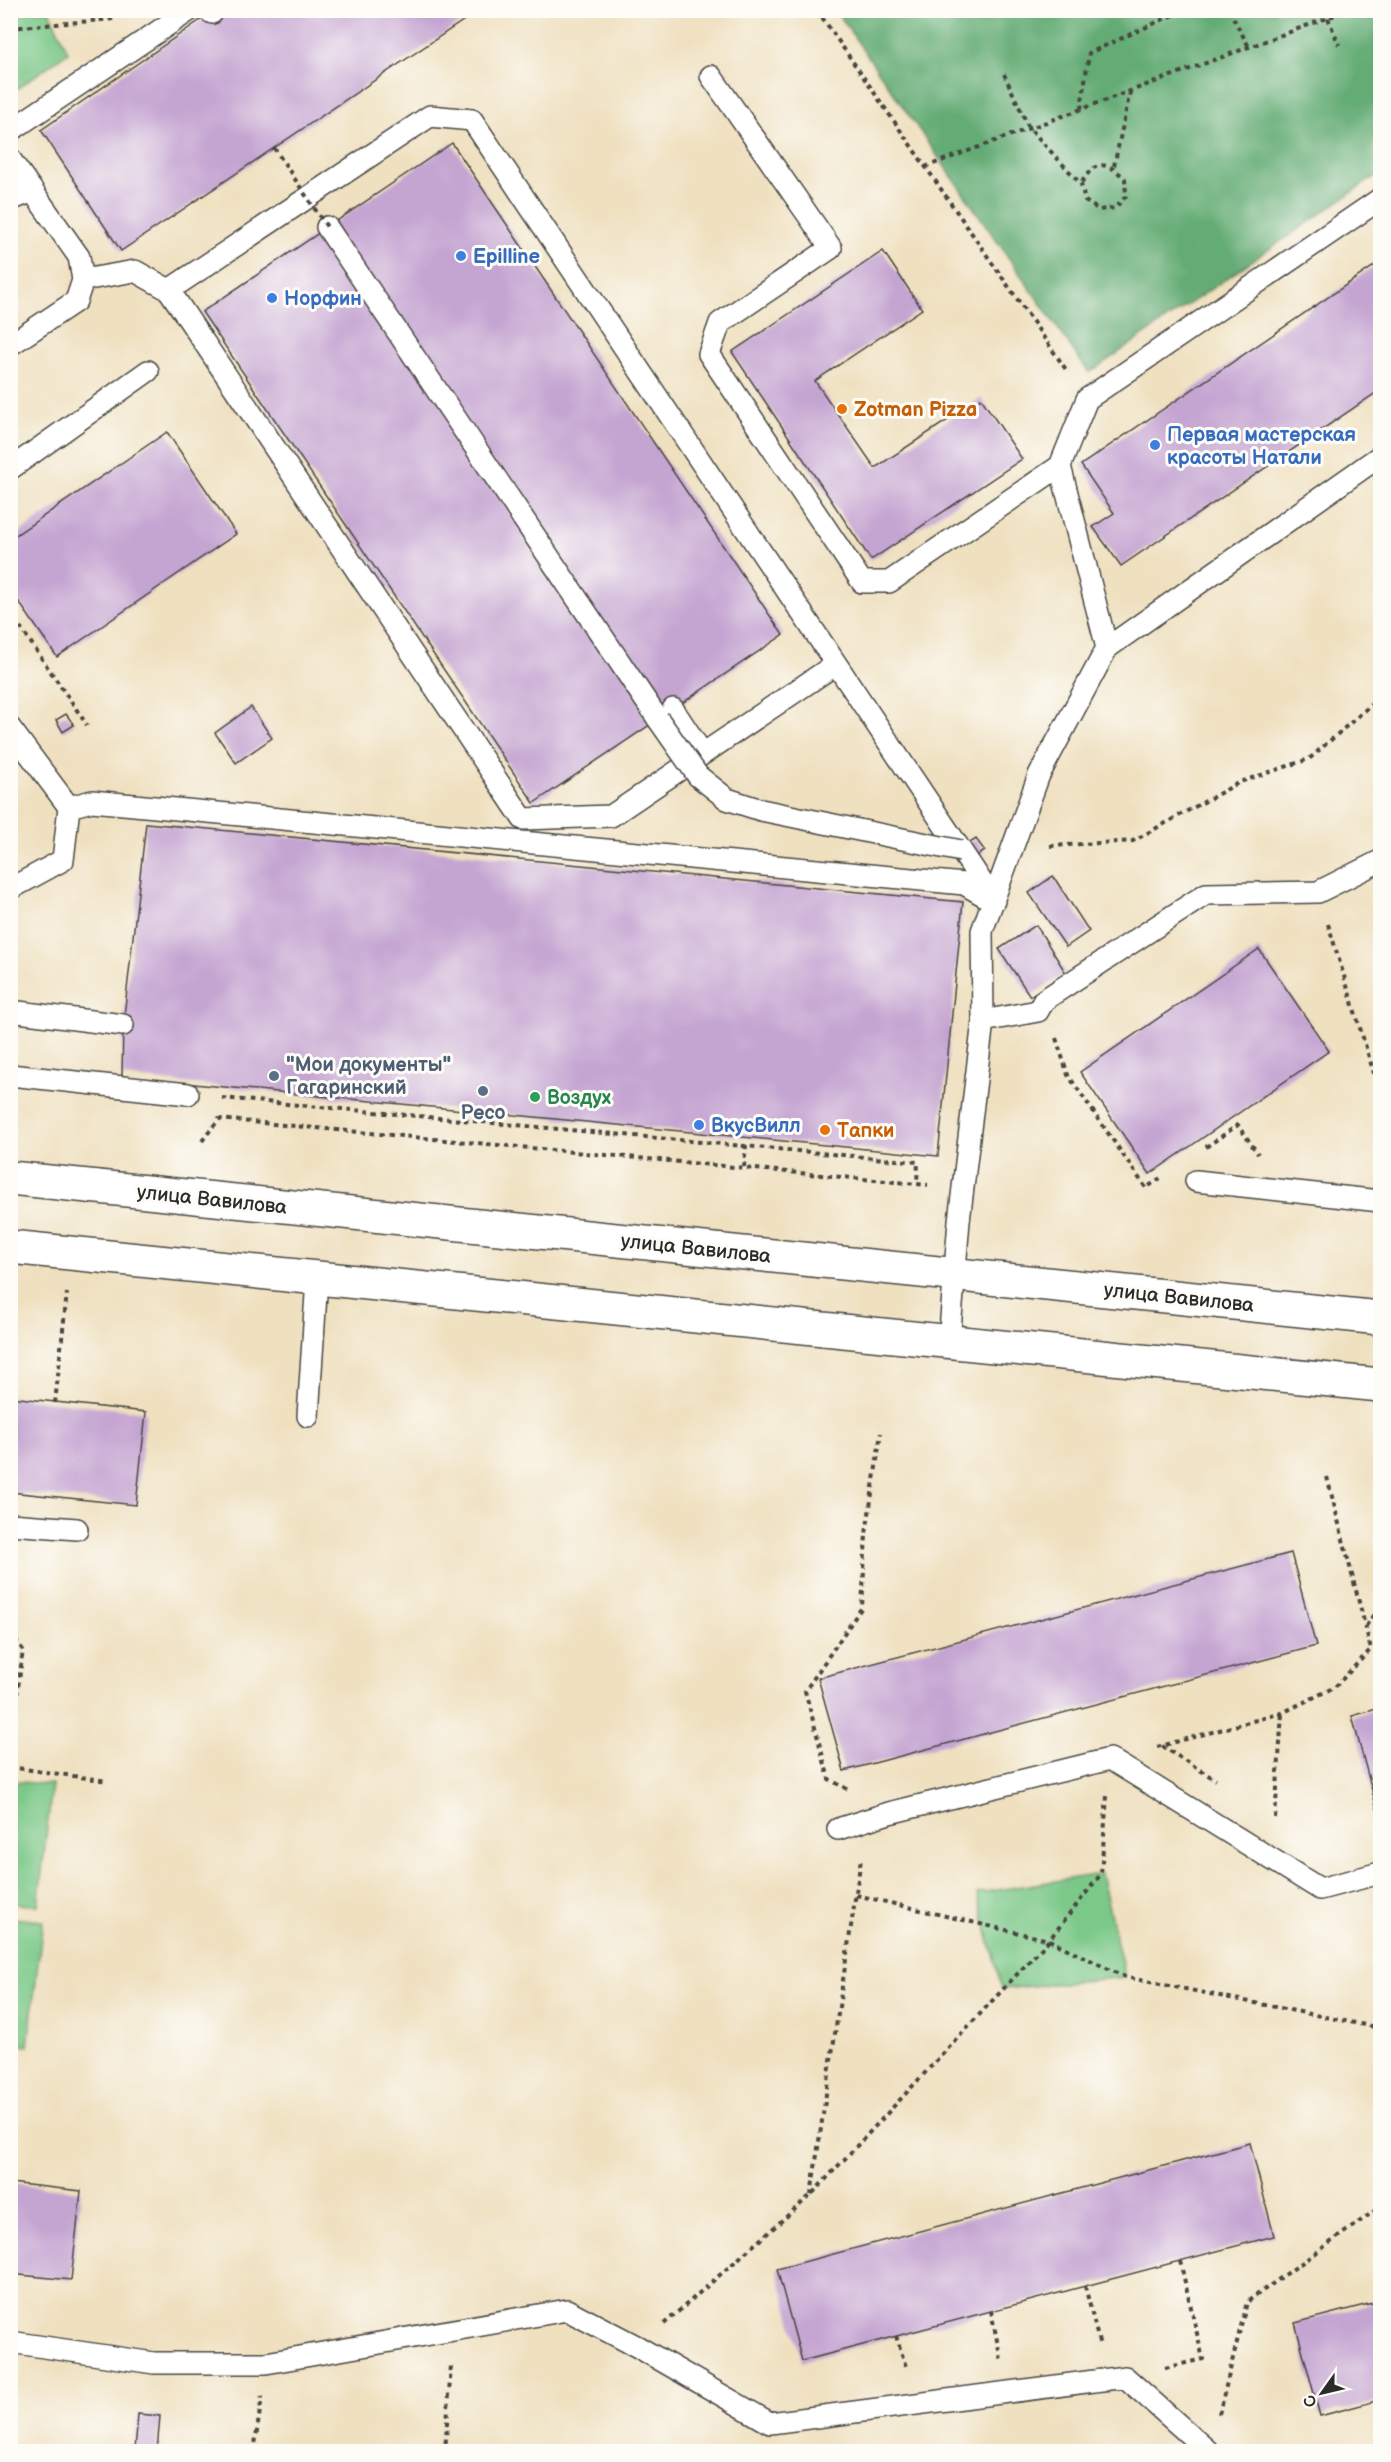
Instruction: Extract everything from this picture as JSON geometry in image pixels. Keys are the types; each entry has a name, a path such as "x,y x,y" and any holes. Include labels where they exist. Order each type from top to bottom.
{"street":[{"name":"улица Вавилова","path":"10,1178 1380,1318"},
{"path":"10,1247 1380,1385"}],"lane":[{"path":"10,131 190,10"},
{"path":"711,76 831,248 720,323 709,354 862,582 889,582 1060,466 1087,399 1380,199"},
{"path":"170,290 430,116 472,120 994,901"},
{"path":"10,159 79,257 83,280 76,301 10,345"},
{"path":"10,200 33,191"},
{"path":"327,227 666,714 698,776 727,799 761,810 961,851"},
{"path":"83,280 135,271 170,290 523,819 611,816 836,664"},
{"path":"10,469 148,371"},
{"path":"950,1342 959,1221 983,1020 982,931 1039,775 1107,648 1380,456"},
{"path":"1060,466 1107,648"},
{"path":"666,714 702,753"},
{"path":"10,728 69,807 63,860 10,889"},
{"path":"69,807 92,801 964,884 994,901"},
{"path":"983,1020 1038,1011 1044,1000 1206,894 1318,892 1380,861"},
{"path":"10,1011 123,1025"},
{"path":"10,1075 188,1094"},
{"path":"1196,1181 1380,1202"},
{"path":"308,1416 318,1279"},
{"path":"10,1524 77,1529"},
{"path":"838,1829 866,1819 1110,1759 1320,1889 1380,1873"},
{"path":"10,2342 154,2362 266,2363 454,2328 567,2310 638,2346 770,2423 1117,2378 1209,2451"}],"path":[{"path":"817,10 1087,399"},
{"path":"1081,109 1089,52 1184,10"},
{"path":"1229,10 1249,47"},
{"path":"925,167 1349,10"},
{"path":"10,28 123,18"},
{"path":"1328,18 1340,45"},
{"path":"1004,74 1029,128 1081,184 1085,201 1099,210 1115,208 1126,196 1125,179 1114,166 1100,165 1088,172 1081,184"},
{"path":"1114,166 1130,91"},
{"path":"274,148 327,227"},
{"path":"10,612 87,724"},
{"path":"1014,848 1133,841 1240,782 1309,759 1380,697"},
{"path":"1318,892 1380,1093"},
{"path":"1044,1000 1068,1076 1146,1188 1164,1175"},
{"path":"188,1094 918,1162 917,1183"},
{"path":"202,1141 219,1119 935,1185"},
{"path":"1201,1150 1238,1125 1284,1191"},
{"path":"744,1167 746,1145"},
{"path":"55,1403 71,1253"},
{"path":"829,1779 805,1691 862,1607 866,1534 881,1433"},
{"path":"638,2346 811,2195 1049,1940 1101,1874 1110,1759 1282,1713 1335,1687 1371,1649 1327,1477"},
{"path":"1365,1627 1380,1605"},
{"path":"10,1632 23,1650 10,1748"},
{"path":"1275,1818 1282,1713"},
{"path":"10,1767 108,1781"},
{"path":"811,2195 866,1819"},
{"path":"855,1895 1049,1940 1125,1977 1380,2028"},
{"path":"1218,2417 1247,2302 1380,2207"},
{"path":"1085,2286 1117,2378 1203,2359 1180,2261"},
{"path":"991,2311 1008,2392"},
{"path":"445,2451 454,2328"},
{"path":"254,2451 266,2363"},
{"path":"10,2450 32,2451"}],"green space":[{"path":"11,10 49,11 68,52 11,93"},
{"path":"836,11 1380,11 1380,173 1089,373"},
{"path":"11,1781 52,1785 38,1906 11,1903"},
{"path":"1101,1874 1125,1977 1002,1989 977,1893"},
{"path":"11,1918 43,1921 28,2046 11,2044"}],"building":[{"path":"215,10 479,10 121,251 41,130"},
{"path":"452,143 783,635 534,803 202,312"},
{"path":"883,251 922,309 815,381 875,468 981,398 1022,459 871,560 732,352"},
{"path":"1380,262 1380,390 1121,566 1093,527 1114,513 1081,465"},
{"path":"167,432 236,534 57,657 10,589 10,539"},
{"path":"251,707 272,738 236,763 215,733"},
{"path":"66,714 74,725 63,732 56,720"},
{"path":"146,823 963,902 938,1156 122,1077 123,1025"},
{"path":"976,839 985,851 973,858 965,846"},
{"path":"1053,876 1089,931 1066,947 1029,893"},
{"path":"1036,925 1066,973 1030,996 999,949"},
{"path":"1259,949 1329,1051 1150,1174 1080,1072"},
{"path":"10,1397 146,1412 136,1505 10,1492"},
{"path":"1291,1553 1316,1646 844,1771 818,1678"},
{"path":"1380,1708 1380,1808 1377,1809 1352,1716"},
{"path":"1250,2143 1274,2236 802,2361 777,2269"},
{"path":"10,2183 81,2191 71,2280 10,2274"},
{"path":"1380,2301 1380,2400 1320,2416 1295,2323"},
{"path":"138,2414 160,2416 157,2451 135,2450"}],"place":[{"name":"Epilline","path":"461,256"},
{"name":"Норфин","path":"272,298"},
{"name":"Zotman Pizza","path":"842,409"},
{"name":"Первая мастерская красоты Натали","path":"1155,445"},
{"name":"\"Мои документы\" Гагаринский","path":"274,1076"},
{"name":"Ресо","path":"483,1091"},
{"name":"Воздух","path":"535,1097"},
{"name":"ВкусВилл","path":"699,1125"},
{"name":"Тапки","path":"825,1130"}]}
